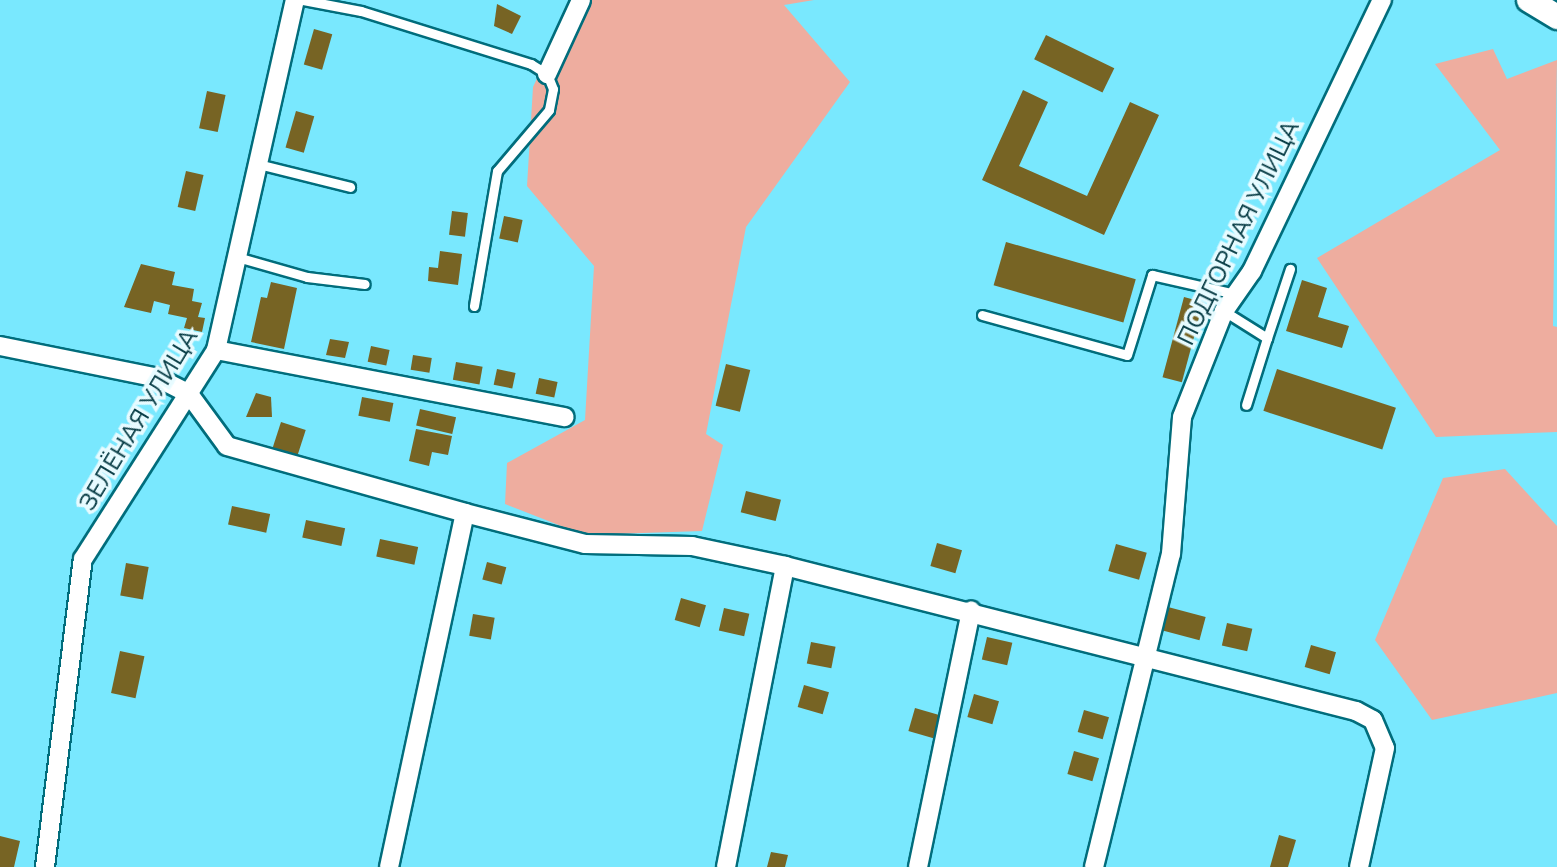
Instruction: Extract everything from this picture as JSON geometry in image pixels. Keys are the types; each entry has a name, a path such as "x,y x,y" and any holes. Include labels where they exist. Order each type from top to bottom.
{"main road":[{"path":"1529,0 1557,17"}],"street":[{"name":"ЗЕЛЁНАЯ УЛИЦА","path":"45,867 83,559 216,350 295,0"},
{"path":"547,74 582,0"},
{"name":"ПОДГОРНАЯ УЛИЦА","path":"1094,867 1171,554 1182,418 1224,311 1252,271 1382,0"},
{"path":"0,346 159,378 189,394 227,446 465,513 585,544 692,546 785,566 1146,654 1188,671 1356,711 1373,720 1385,748 1359,867"},
{"path":"216,350 565,417"},
{"path":"389,867 465,513"},
{"path":"726,867 785,566"},
{"path":"918,867 971,610"}],"lane":[{"path":"303,0 362,11 531,64 547,74 553,89 548,110 509,151 497,171 474,306"},
{"path":"258,164 350,187"},
{"path":"237,257 307,277 365,284"},
{"path":"1246,405 1290,269"},
{"path":"982,315 1127,355 1152,275 1236,294"},
{"path":"1224,311 1267,338"}],"shaded area":[{"path":"574,0 814,0 784,5 850,82 746,227 706,434 723,445 702,531 584,535 505,504 507,463 585,420 594,266 527,186 533,87"},
{"path":"1493,49 1507,79 1557,60 1553,326 1557,327 1557,432 1436,437 1317,258 1500,150 1435,64"},
{"path":"1505,469 1557,526 1557,693 1432,720 1375,640 1443,478"}],"building":[{"path":"497,4 521,16 512,34 494,26"},
{"path":"314,29 332,34 322,70 304,65"},
{"path":"1046,35 1114,68 1102,93 1034,59"},
{"path":"1023,90 1048,102 1019,166 1087,196 1130,102 1159,115 1104,235 982,180"},
{"path":"207,91 226,95 218,132 199,128"},
{"path":"296,111 314,116 304,153 286,148"},
{"path":"186,171 204,175 195,211 178,207"},
{"path":"452,211 468,213 465,237 449,235"},
{"path":"504,216 523,220 518,242 499,238"},
{"path":"1006,242 1136,279 1123,322 994,285"},
{"path":"440,251 462,254 458,285 428,281 429,267 438,268"},
{"path":"141,264 175,272 172,285 194,289 192,301 202,303 198,317 205,318 202,332 184,328 187,318 168,314 170,305 154,301 151,313 124,307"},
{"path":"1302,280 1327,288 1318,317 1349,326 1342,348 1286,331"},
{"path":"271,282 297,288 284,349 251,342 261,297 267,298"},
{"path":"1184,297 1203,302 1182,382 1163,377"},
{"path":"330,339 349,342 345,358 326,355"},
{"path":"371,346 390,350 386,366 368,362"},
{"path":"413,355 432,358 429,373 411,370"},
{"path":"456,362 483,367 479,384 453,380"},
{"path":"726,364 750,370 740,412 716,406"},
{"path":"497,369 516,373 512,389 494,385"},
{"path":"1277,369 1396,408 1382,449 1263,411"},
{"path":"539,378 558,382 554,398 536,394"},
{"path":"256,393 271,397 272,417 246,417"},
{"path":"362,397 393,403 390,422 358,416"},
{"path":"420,409 456,417 452,434 416,426"},
{"path":"281,422 306,430 297,456 273,448"},
{"path":"416,429 452,436 448,455 432,452 429,466 409,461"},
{"path":"746,491 781,500 776,521 741,512"},
{"path":"232,506 270,514 266,533 228,525"},
{"path":"306,520 345,528 341,546 302,538"},
{"path":"380,539 418,547 414,565 376,557"},
{"path":"937,543 962,550 955,573 930,566"},
{"path":"1116,544 1147,553 1139,580 1108,571"},
{"path":"487,562 506,567 502,585 482,579"},
{"path":"126,563 149,567 143,599 120,595"},
{"path":"681,598 706,605 700,627 675,620"},
{"path":"1168,607 1206,617 1199,640 1162,630"},
{"path":"724,608 749,614 744,636 719,630"},
{"path":"473,614 495,618 491,639 469,636"},
{"path":"1227,623 1252,629 1247,651 1222,645"},
{"path":"987,637 1012,643 1007,665 982,659"},
{"path":"811,642 836,647 831,668 807,664"},
{"path":"1311,645 1336,652 1330,674 1305,667"},
{"path":"120,651 144,656 136,698 111,693"},
{"path":"804,685 829,692 823,714 798,707"},
{"path":"974,694 999,701 992,724 967,717"},
{"path":"915,708 940,715 933,738 908,731"},
{"path":"1084,710 1109,717 1103,739 1078,732"},
{"path":"1074,751 1099,758 1092,781 1067,774"},
{"path":"1279,835 1296,840 1288,867 1270,867"},
{"path":"0,836 20,841 14,867 0,867"},
{"path":"771,852 788,855 785,867 767,867"}]}
